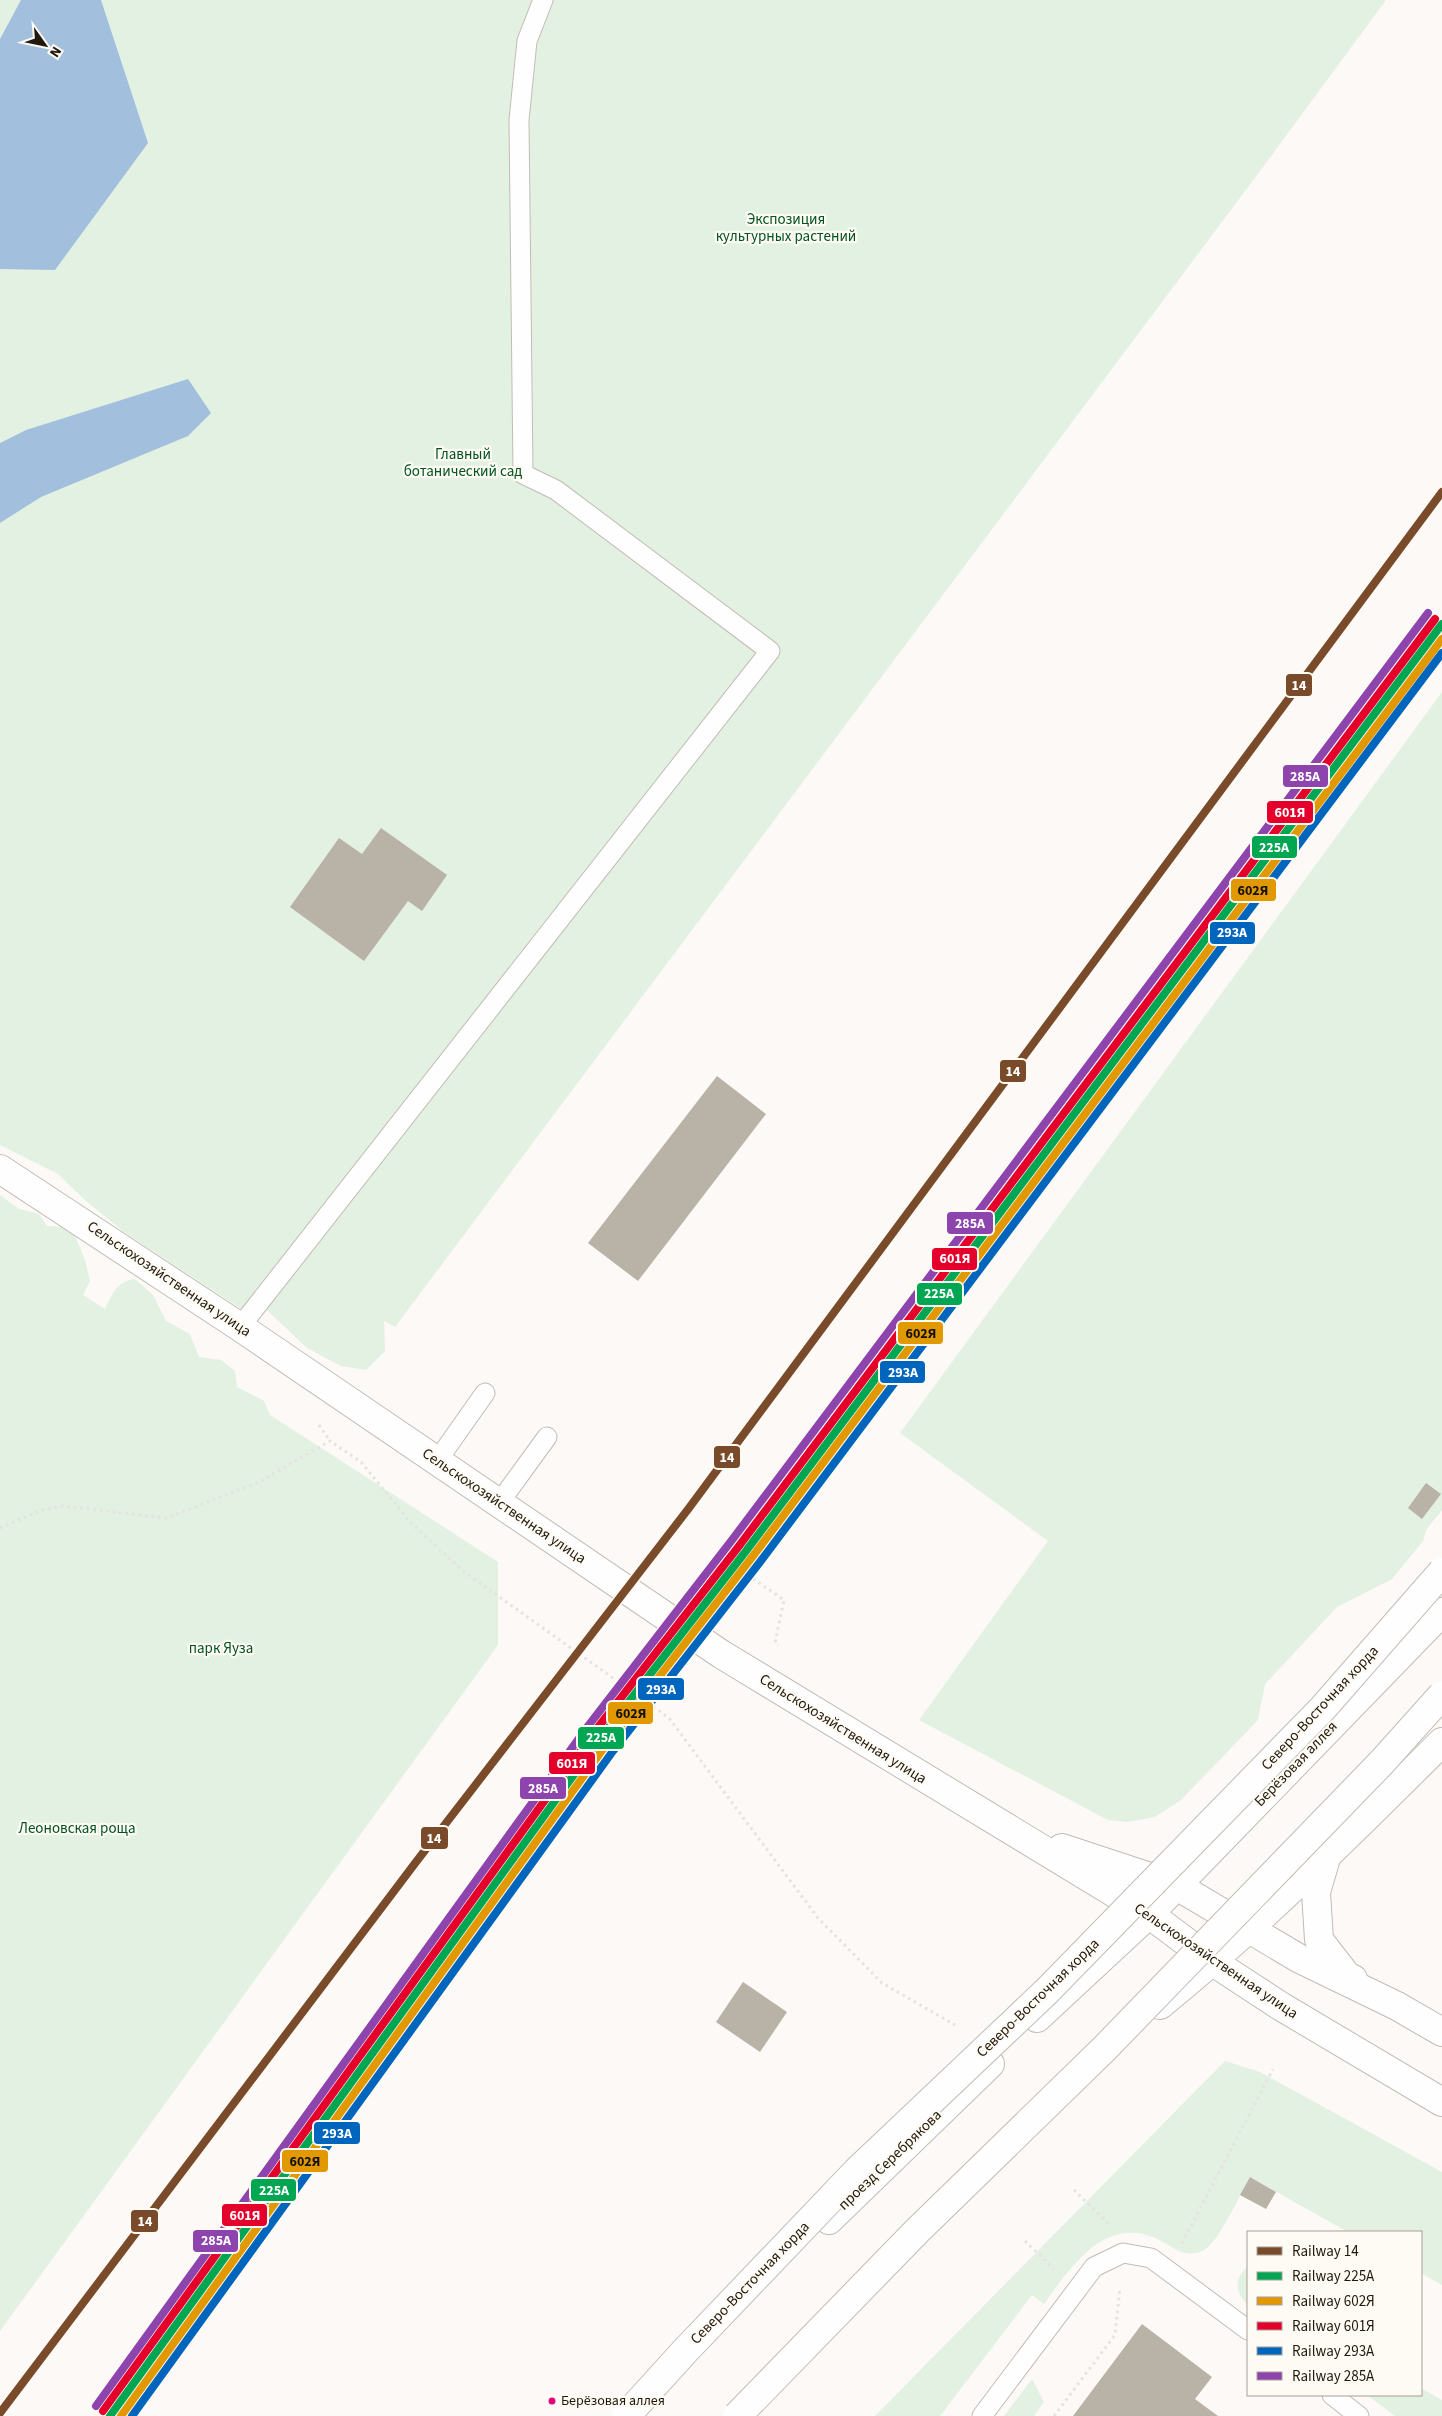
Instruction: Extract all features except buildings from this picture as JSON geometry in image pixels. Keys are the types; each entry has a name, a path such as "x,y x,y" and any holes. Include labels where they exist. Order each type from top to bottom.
{"main road":[{"name":"Сельскохозяйственная улица","path":"0,1169 240,1327 721,1654 1149,1914 1213,1962 1282,2007 1442,2102"},
{"name":"Северо-Восточная хорда","path":"626,2416 684,2351 856,2172 1047,1991 1323,1708 1442,1572"},
{"name":"Берёзовая аллея","path":"1149,1914 1442,1612"},
{"path":"737,2416 917,2231 1104,2049 1382,1762 1442,1695"},
{"path":"743,2416 854,2297 1102,2053 1213,1962 1326,1858 1442,1742"},
{"name":"Сельскохозяйственная улица","path":"1015,1833 1177,1886 1300,1959 1396,2006 1442,2032"},
{"path":"1326,1858 1316,1892 1319,1940 1347,1976 1396,2006"},
{"name":"проезд Серебрякова","path":"641,2416 853,2195 1149,1914"}],"lane":[{"path":"240,1327 770,651 556,490 523,474 518,120 527,41 543,0"},
{"path":"437,1461 485,1393"},
{"path":"499,1502 547,1437"},
{"path":"982,2416 1094,2267 1123,2253 1151,2258 1247,2329"},
{"path":"1333,2396 1359,2416"}],"path":[{"path":"0,1528 39,1511 63,1506 167,1518 259,1482 330,1441 361,1462 411,1523 463,1571 669,1718 818,1918 882,1983 955,2025"},
{"path":"748,1575 784,1600 775,1643 784,1648"},
{"path":"1168,2269 1272,2069"},
{"path":"1054,2416 1116,2335 1124,2244 1121,2236 1074,2190"},
{"path":"1025,2241 1063,2278 1078,2289"}],"green space":[{"name":"Главный ботанический сад","path":"0,0 1386,0 395,1327 384,1321 385,1351 366,1370 341,1366 307,1348 268,1311 240,1308 124,1232 86,1201 58,1174 0,1145"},
{"path":"1442,692 1442,1510 1426,1530 1423,1541 1392,1579 1337,1607 1265,1684 1258,1720 1181,1800 1155,1817 1127,1822 1108,1820 919,1720 1048,1541 900,1433"},
{"name":"парк Яуза","path":"0,1195 19,1209 39,1214 47,1226 66,1227 74,1233 85,1260 90,1281 83,1295 105,1309 119,1285 135,1279 153,1295 166,1321 190,1334 199,1357 221,1360 235,1371 237,1387 264,1401 270,1415 498,1562 498,1645 0,2331"},
{"path":"1225,2061 1260,2072 1442,2172 1442,2285 1422,2274 1422,2231 1346,2231 1250,2177 1216,2238 1204,2250 1193,2253 1183,2252 1145,2235 1126,2233 1109,2237 1094,2246 1080,2258 1044,2304 1032,2295 940,2416 875,2416"},
{"path":"1247,2268 1247,2304 1238,2291 1238,2281 1243,2271"},
{"path":"1032,2379 1044,2402 1034,2416 1004,2416"},
{"path":"1422,2389 1442,2400 1442,2416 1395,2416 1368,2396 1422,2396"}],"water":[{"path":"21,0 101,0 148,143 55,270 0,269 0,39"},
{"path":"188,379 211,413 188,436 41,497 0,523 0,443 26,430"}],"rail line":[{"name":"14","path":"0,2413 416,1862 689,1508 1442,492"},
{"name":"285А","path":"96,2406 585,1730 732,1540 1428,613"},
{"name":"601Я","path":"103,2411 592,1735 739,1546 1435,619"},
{"name":"225А","path":"110,2416 599,1740 746,1551 1442,624"},
{"name":"602Я","path":"121,2416 606,1745 753,1556 1442,639"},
{"name":"293А","path":"132,2416 613,1751 760,1562 1442,653"}],"place":[{"name":"Берёзовая аллея","path":"552,2401"}],"park label":[{"name":"Экспозиция культурных растений","path":"786,228"},
{"name":"Леоновская роща","path":"77,1828"}]}
